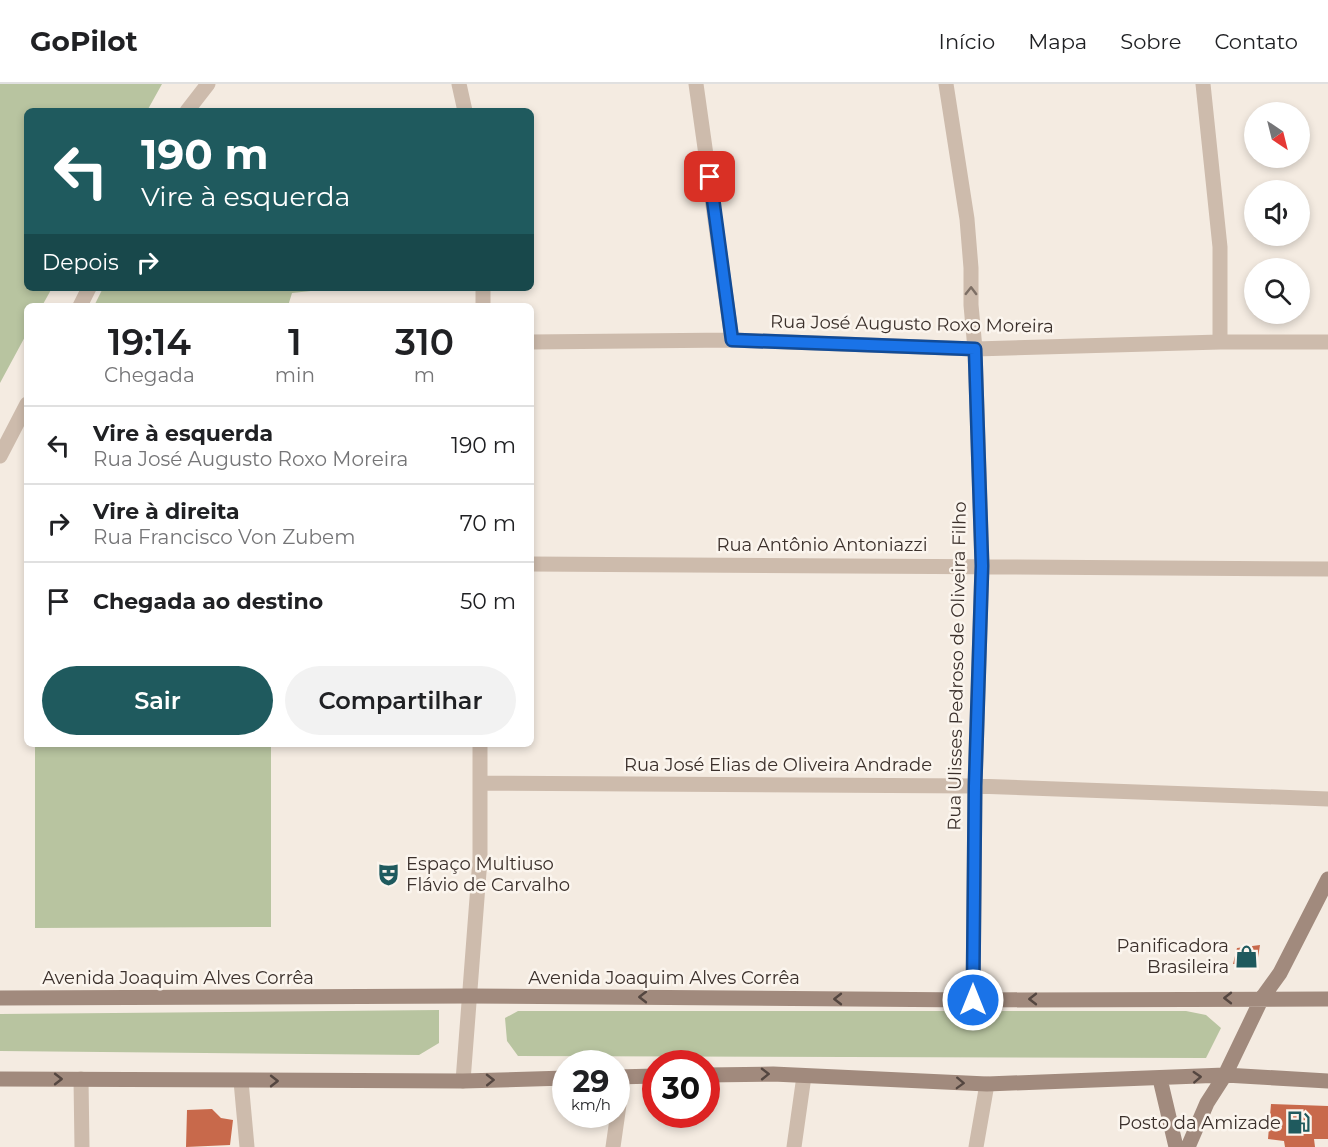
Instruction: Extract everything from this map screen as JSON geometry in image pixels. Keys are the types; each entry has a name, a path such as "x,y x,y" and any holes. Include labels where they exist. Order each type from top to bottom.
{"main road":[{"path":"1188,1147 1207,1103 1225,1075 1262,998 1280,973 1328,879"},
{"name":"Avenida Joaquim Alves Corrêa","path":"0,998 468,996 973,1000 1328,999"},
{"path":"720,1075 773,1074 987,1084 1225,1075 1328,1081"},
{"path":"0,1079 463,1081 552,1078"},
{"path":"1160,1079 1176,1147"}],"street":[{"path":"189,108 208,84"},
{"path":"459,84 464,108"},
{"path":"696,84 732,340"},
{"name":"Rua Ulisses Pedroso de Oliveira Filho","path":"946,84 967,219 975,349 982,566 975,786 973,1000"},
{"path":"1203,84 1220,247 1220,342"},
{"name":"Rua José Augusto Roxo Moreira","path":"534,342 732,340 975,349 1220,342 1328,342"},
{"path":"0,456 24,410"},
{"name":"Rua Antônio Antoniazzi","path":"534,564 1328,569"},
{"path":"463,1081 480,860 480,747"},
{"name":"Rua José Elias de Oliveira Andrade","path":"480,783 975,786 1328,799"},
{"path":"794,1147 804,1076"},
{"path":"81,1079 82,1147"},
{"path":"241,1081 246,1147"},
{"path":"976,1147 987,1084"},
{"path":"613,1147 615,1128"}],"green space":[{"path":"0,84 162,84 149,108 24,108 24,291 50,291 44,303 24,303 24,339 0,383"},
{"path":"102,291 311,291 292,293 289,303 96,303"},
{"path":"35,747 271,747 271,927 35,928"},
{"path":"439,1010 439,1043 419,1055 0,1051 0,1014"},
{"path":"518,1011 1186,1011 1206,1015 1221,1028 1206,1058 720,1057 720,1050 642,1050 642,1056 630,1056 630,1050 552,1050 552,1056 518,1056 507,1041 505,1018"}],"building":[{"name":"Panificadora Brasileira","path":"1260,945 1257,964 1233,964 1237,948"},
{"name":"Posto da Amizade","path":"1271,1104 1328,1106 1328,1139 1314,1139 1315,1147 1285,1147 1284,1141 1268,1139"},
{"path":"212,1109 221,1118 233,1120 230,1145 186,1147 187,1110"}],"place":[{"name":"Espaço Multiuso Flávio de Carvalho","path":"388,874"},
{"name":"Panificadora Brasileira","path":"1247,956"},
{"name":"Posto da Amizade","path":"1299,1123"}],"route":[{"path":"710,177 732,340 975,349 982,566 975,786 973,1000"}]}
